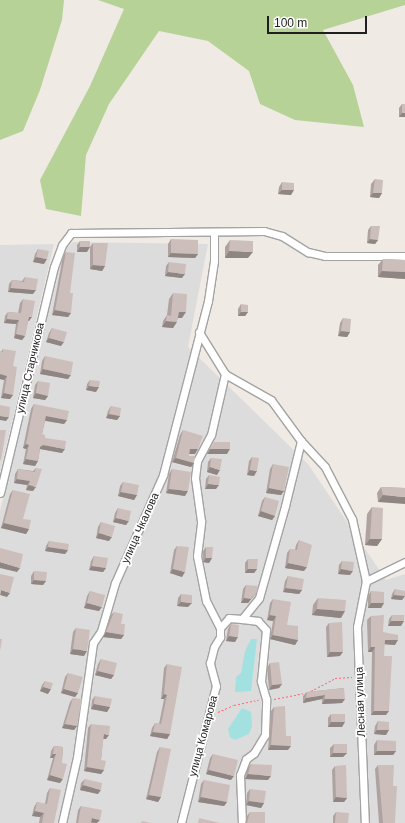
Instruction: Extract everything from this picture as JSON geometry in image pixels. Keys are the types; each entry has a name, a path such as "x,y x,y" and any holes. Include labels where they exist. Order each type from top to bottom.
{"street":[{"path":"214,232 264,231 282,236 308,252 325,256 405,256"},
{"name":"улица Старчикова","path":"0,493 54,267 62,245 71,233 214,232"},
{"name":"улица Чкалова","path":"62,823 77,757 93,643 101,632 115,583 163,475 180,416 209,295 214,232"},
{"path":"199,332 225,374 271,400 300,440 325,467 337,486 352,519 366,581 405,562"},
{"path":"225,374 211,435 197,461 195,478 201,521 197,556 206,601 220,628 228,618 258,621 266,630 261,681 266,699 265,735 254,753 246,759 240,775 242,823"},
{"path":"242,619 259,598 285,506 300,440"},
{"name":"Лесная улица","path":"365,823 357,627 366,581"},
{"name":"улица Комарова","path":"181,823 207,716 216,686 210,663 214,647 220,637 220,628"}],"path":[{"path":"207,716 234,705 266,699 293,697 315,690 336,678 358,677"}],"shaded area":[{"path":"73,242 208,244 188,347 308,464 386,580 405,574 405,823 0,823 0,511 62,253"},
{"path":"54,244 0,473 0,245"}],"green space":[{"path":"0,0 64,0 62,20 40,90 23,131 0,140"},
{"path":"98,0 405,0 405,5 323,30 353,85 364,127 295,120 260,104 249,71 208,41 159,31 109,104 86,155 81,216 46,209 40,180 90,86 124,9"}],"water":[{"path":"251,639 257,639 251,691 235,692 236,677 241,673 245,651"},
{"path":"242,708 251,712 252,726 249,734 235,740 230,737 228,729"}],"building":[{"path":"402,104 405,104 405,113 402,113"},
{"path":"375,179 383,180 382,193 373,193"},
{"path":"282,182 294,183 294,190 282,190"},
{"path":"371,226 380,226 378,240 370,239"},
{"path":"171,239 198,240 198,254 171,253"},
{"path":"230,240 253,241 253,252 229,251"},
{"path":"80,241 90,241 90,247 80,247"},
{"path":"93,243 108,243 105,266 93,265"},
{"path":"38,249 49,251 47,259 36,257"},
{"path":"66,252 75,253 70,293 73,293 71,313 55,310"},
{"path":"383,259 405,260 405,272 382,271"},
{"path":"169,262 186,264 185,274 168,272"},
{"path":"25,277 38,279 36,290 11,288 12,280 24,282"},
{"path":"173,293 187,294 186,312 179,312 177,322 166,321 167,315 171,316"},
{"path":"23,299 35,301 32,317 29,317 25,336 16,334 19,320 7,319 8,312 21,313"},
{"path":"241,304 248,305 248,312 241,312"},
{"path":"343,318 351,319 350,332 341,331"},
{"path":"52,328 67,332 64,342 49,338"},
{"path":"3,349 16,351 13,366 17,367 13,395 4,393 7,376 0,374 0,351 3,352"},
{"path":"45,356 73,362 71,375 43,369"},
{"path":"90,380 100,381 99,387 89,386"},
{"path":"38,381 50,383 48,396 36,393"},
{"path":"34,404 69,411 67,420 46,416 42,434 45,435 45,438 66,441 65,449 43,445 40,447 38,461 26,459 29,445 26,444"},
{"path":"0,405 10,407 9,417 0,416"},
{"path":"111,406 121,408 120,416 109,414"},
{"path":"0,430 6,430 1,460 0,460"},
{"path":"183,430 203,436 198,449 190,449 189,456 195,456 194,463 176,458"},
{"path":"214,442 230,442 230,449 210,449"},
{"path":"252,457 259,458 257,471 250,470"},
{"path":"211,458 222,459 220,470 210,467"},
{"path":"273,464 289,467 284,491 269,488"},
{"path":"36,468 42,469 36,487 29,485 30,481 17,479 18,469 35,472"},
{"path":"172,469 191,472 188,491 169,489"},
{"path":"209,475 220,477 219,485 208,484"},
{"path":"123,482 139,485 137,495 121,492"},
{"path":"381,487 405,488 405,497 383,495"},
{"path":"13,490 30,494 23,519 31,520 29,529 4,523"},
{"path":"265,497 279,501 275,516 261,511"},
{"path":"372,507 383,508 382,539 370,539"},
{"path":"118,508 131,511 129,521 116,518"},
{"path":"101,522 115,526 112,537 99,533"},
{"path":"299,540 312,545 307,567 288,563 290,549 297,550"},
{"path":"49,541 69,544 68,550 48,547"},
{"path":"177,546 189,547 185,572 173,569"},
{"path":"206,547 213,547 212,558 206,558"},
{"path":"0,548 23,554 20,568 0,562"},
{"path":"94,556 108,558 106,568 92,566"},
{"path":"248,559 258,559 257,569 248,569"},
{"path":"342,561 354,562 353,571 341,569"},
{"path":"34,571 47,572 46,581 34,580"},
{"path":"0,574 14,577 10,593 1,590 0,596"},
{"path":"288,576 304,579 302,590 286,588"},
{"path":"246,585 258,586 257,592 251,599 244,598"},
{"path":"395,589 405,591 405,596 394,595"},
{"path":"90,591 105,595 102,607 87,603"},
{"path":"371,591 384,592 384,603 371,603"},
{"path":"181,594 192,595 192,603 181,602"},
{"path":"318,598 346,600 345,611 317,609"},
{"path":"273,599 291,602 287,625 298,626 298,640 273,635 276,616 270,615"},
{"path":"114,612 123,614 121,624 125,624 124,635 106,632"},
{"path":"384,615 383,632 398,635 398,640 385,640 384,656 392,656 389,711 374,711 375,647 371,647 371,616"},
{"path":"392,615 404,615 404,621 391,621"},
{"path":"342,622 343,652 330,652 329,623"},
{"path":"231,624 239,625 238,637 229,636"},
{"path":"76,628 90,630 87,651 73,649"},
{"path":"0,639 2,639 0,651"},
{"path":"101,659 117,663 114,675 98,671"},
{"path":"279,662 282,684 272,685 270,663"},
{"path":"167,664 182,667 170,734 153,732 155,723 161,724 167,695 164,694"},
{"path":"68,673 83,677 78,693 64,689"},
{"path":"45,681 53,683 51,689 43,687"},
{"path":"344,688 345,699 325,699 325,695 306,698 307,692"},
{"path":"95,696 112,699 110,707 94,704"},
{"path":"73,698 82,699 77,726 65,724"},
{"path":"285,706 286,736 291,736 291,746 271,745 274,707"},
{"path":"331,714 345,714 345,722 331,722"},
{"path":"378,721 389,722 389,730 377,730"},
{"path":"91,724 110,726 109,735 104,734 101,760 106,761 104,770 87,767"},
{"path":"377,740 396,741 396,751 377,751"},
{"path":"334,744 347,744 347,753 333,753"},
{"path":"54,746 63,747 62,763 67,764 63,779 50,775 56,754 53,754"},
{"path":"160,747 171,749 161,797 149,795"},
{"path":"213,754 238,760 234,776 209,770"},
{"path":"251,764 272,765 271,776 248,774"},
{"path":"346,765 347,798 336,797 335,766"},
{"path":"378,765 394,765 393,786 397,786 395,823 383,823"},
{"path":"85,779 102,783 101,790 83,785"},
{"path":"204,780 230,785 227,802 201,797"},
{"path":"50,788 61,790 54,823 42,823 44,813 35,811 37,802 47,804"},
{"path":"250,789 266,791 264,803 249,801"},
{"path":"81,806 102,810 100,820 92,818 91,823 78,823"},
{"path":"250,812 265,812 265,823 247,823"},
{"path":"336,812 349,813 348,823 335,823"},
{"path":"199,818 220,823 198,823"}]}
